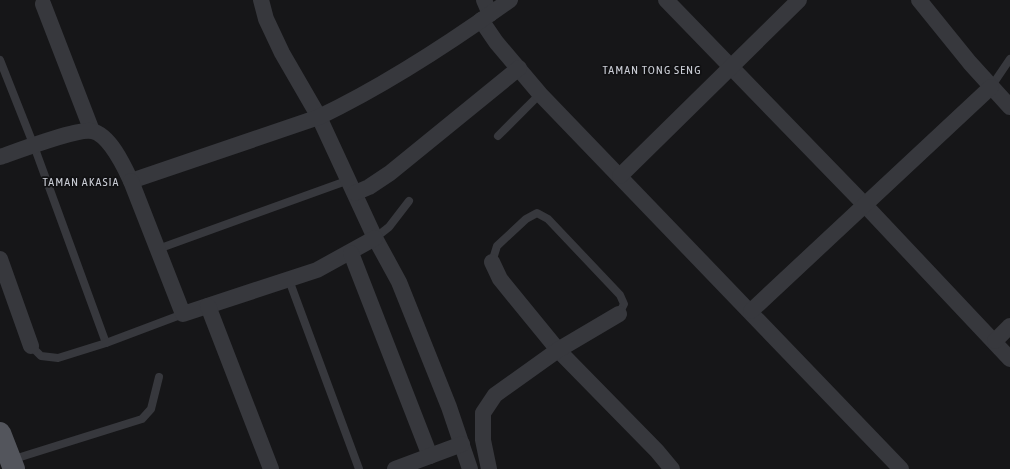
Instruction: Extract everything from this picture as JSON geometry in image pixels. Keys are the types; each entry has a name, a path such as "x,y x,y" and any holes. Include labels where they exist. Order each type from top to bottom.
{"main road":[{"path":"0,433 13,464"}],"street":[{"path":"261,0 266,19 282,53 320,117 375,238 401,289 438,378 470,469"},
{"path":"131,181 320,117 347,104 387,81 485,12 510,0"},
{"path":"666,0 730,68 864,204 1010,358"},
{"path":"620,176 799,0"},
{"path":"919,0 991,87 1010,107"},
{"path":"41,2 92,131 105,139 120,158 131,181 183,314 317,270 351,253 375,238"},
{"path":"485,12 519,68 540,94 751,311 901,469"},
{"path":"352,186 369,187 390,173 519,68"},
{"path":"751,311 991,87"},
{"path":"0,157 74,133 92,131"},
{"path":"351,253 430,456"},
{"path":"0,260 31,346"},
{"path":"492,262 500,279 558,350 652,446 672,469"},
{"path":"208,306 271,469"},
{"path":"489,469 483,440 483,413 495,395 558,350 619,314"},
{"path":"995,341 1010,326"},
{"path":"394,469 462,444"}],"lane":[{"path":"991,87 1010,59"},
{"path":"0,60 34,146 106,343"},
{"path":"498,136 540,94"},
{"path":"158,249 352,186"},
{"path":"375,238 389,226 409,201"},
{"path":"492,262 497,246 526,219 537,213 548,219 620,295 624,304 619,314"},
{"path":"289,280 358,469"},
{"path":"31,346 41,356 58,358 106,343 183,314"},
{"path":"13,464 142,420 151,409 159,377"}],"district":[{"name":"TAMAN TONG SENG","path":"652,70"},
{"name":"TAMAN AKASIA","path":"81,182"}]}
